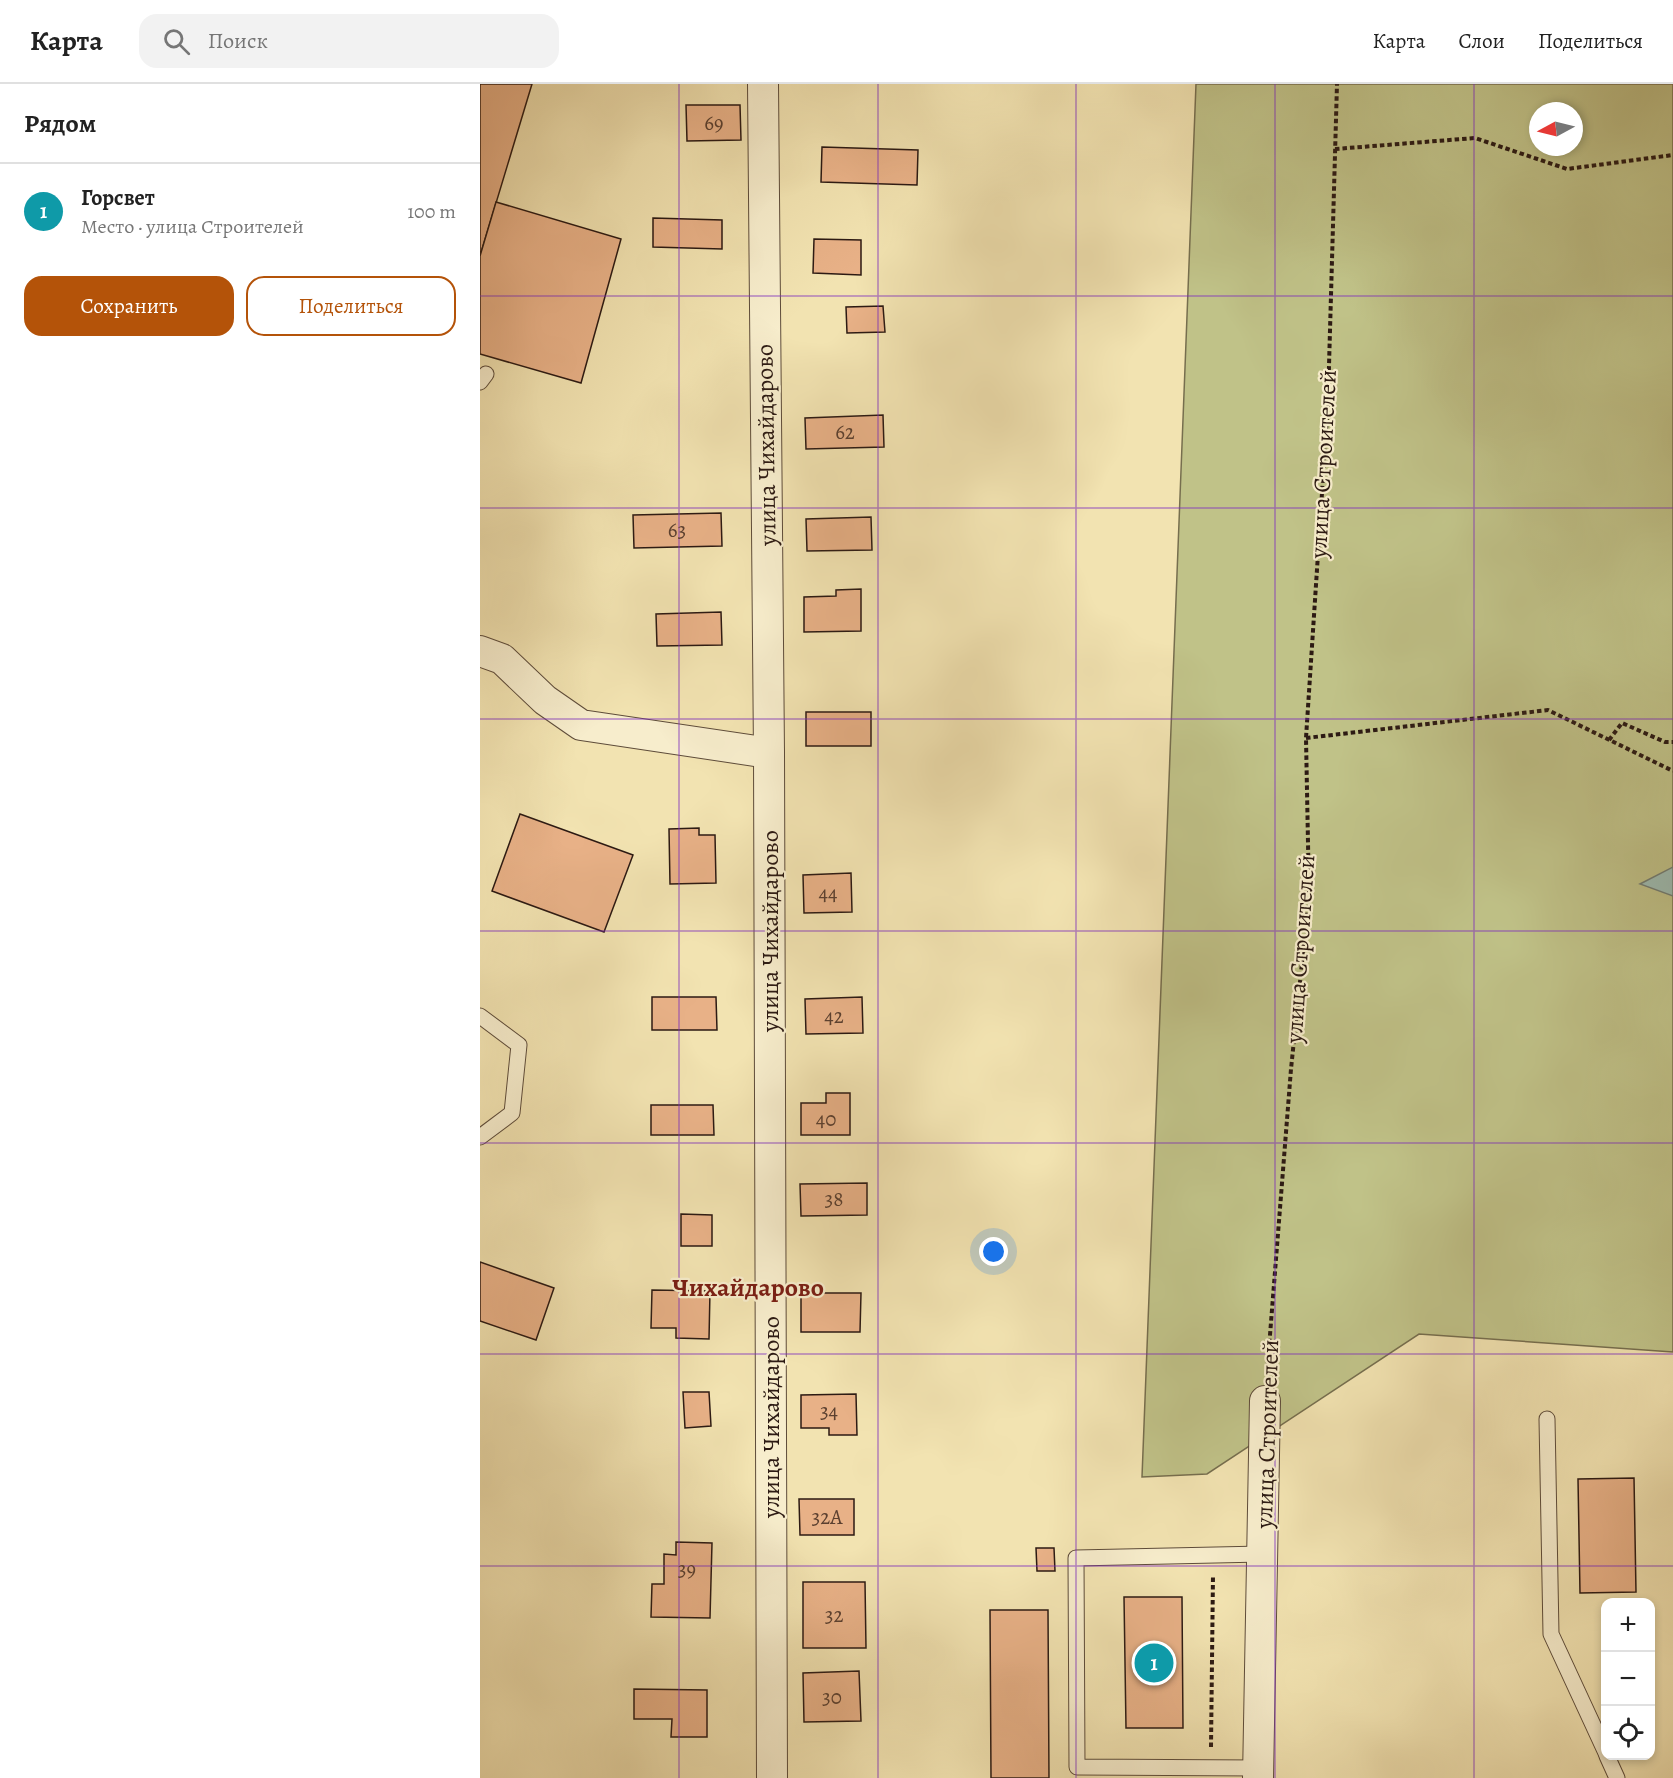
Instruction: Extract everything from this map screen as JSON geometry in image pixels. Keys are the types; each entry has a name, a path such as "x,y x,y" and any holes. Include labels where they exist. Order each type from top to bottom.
{"street":[{"name":"улица Чихайдарово","path":"770,90 772,1778"},
{"path":"480,651 502,658 545,700 581,725 769,753"},
{"name":"улица Строителей","path":"1258,1773 1265,1401"}],"lane":[{"path":"480,1016 519,1045 512,1113 480,1137"},
{"path":"1547,1419 1551,1634 1601,1743"},
{"path":"1258,1773 1211,1768 1077,1767 1076,1558 1262,1554"},
{"path":"1609,1760 1617,1778"}],"path":[{"name":"улица Строителей","path":"1265,1401 1291,1069 1309,895 1306,738 1328,401 1337,84"},
{"path":"1335,149 1475,138 1567,169 1673,155"},
{"path":"1306,738 1548,710 1673,771"},
{"path":"1609,740 1622,723 1665,742 1673,742"},
{"path":"1211,1768 1214,1555"}],"green space":[{"path":"1196,84 1673,84 1673,1352 1419,1334 1207,1474 1142,1477"}],"water":[{"path":"1673,867 1673,896 1640,884"}],"building":[{"path":"480,84 532,84 480,256"},
{"path":"686,105 740,105 741,140 687,141"},
{"path":"822,147 918,150 917,185 821,182"},
{"path":"496,202 621,239 581,383 480,354 480,256"},
{"path":"653,218 722,220 722,249 653,247"},
{"path":"814,239 861,240 861,275 813,273"},
{"path":"883,306 885,332 847,333 846,307"},
{"path":"883,415 884,447 806,449 805,418"},
{"path":"721,513 722,546 634,548 633,515"},
{"path":"871,517 872,550 807,551 806,519"},
{"path":"861,589 861,631 804,632 804,597 836,596 836,590"},
{"path":"721,612 722,645 657,646 656,614"},
{"path":"806,712 871,712 871,746 806,746"},
{"path":"520,814 633,855 604,932 492,891"},
{"path":"699,828 699,835 715,835 716,883 670,884 669,829"},
{"path":"851,873 852,912 804,913 803,875"},
{"path":"652,997 716,997 717,1030 652,1030"},
{"path":"862,997 863,1033 806,1034 805,999"},
{"path":"826,1093 850,1093 850,1135 801,1135 801,1103 826,1103"},
{"path":"651,1105 713,1105 714,1135 651,1135"},
{"path":"867,1183 867,1215 801,1216 800,1184"},
{"path":"681,1214 712,1215 712,1246 681,1246"},
{"path":"480,1262 554,1288 536,1340 480,1321"},
{"path":"652,1290 710,1291 709,1339 676,1338 676,1328 651,1328"},
{"path":"801,1293 861,1293 860,1332 801,1332"},
{"path":"683,1392 709,1392 711,1426 685,1428"},
{"path":"856,1394 857,1435 829,1435 829,1428 801,1428 801,1395"},
{"path":"1634,1478 1636,1592 1580,1593 1578,1479"},
{"path":"799,1499 854,1499 854,1535 800,1535"},
{"path":"676,1542 712,1543 710,1618 651,1617 652,1584 664,1584 664,1554 676,1555"},
{"path":"1036,1548 1054,1548 1055,1571 1037,1571"},
{"path":"803,1582 865,1582 866,1648 803,1648"},
{"path":"1124,1597 1182,1597 1183,1728 1126,1728"},
{"path":"990,1610 1048,1610 1049,1778 991,1778"},
{"path":"859,1671 861,1721 804,1722 803,1673"},
{"path":"634,1689 707,1690 707,1737 671,1737 672,1719 634,1719"}],"place":[{"name":"Горсвет","path":"1154,1663"}],"district":[{"name":"Чихайдарово","path":"748,1287"}]}
